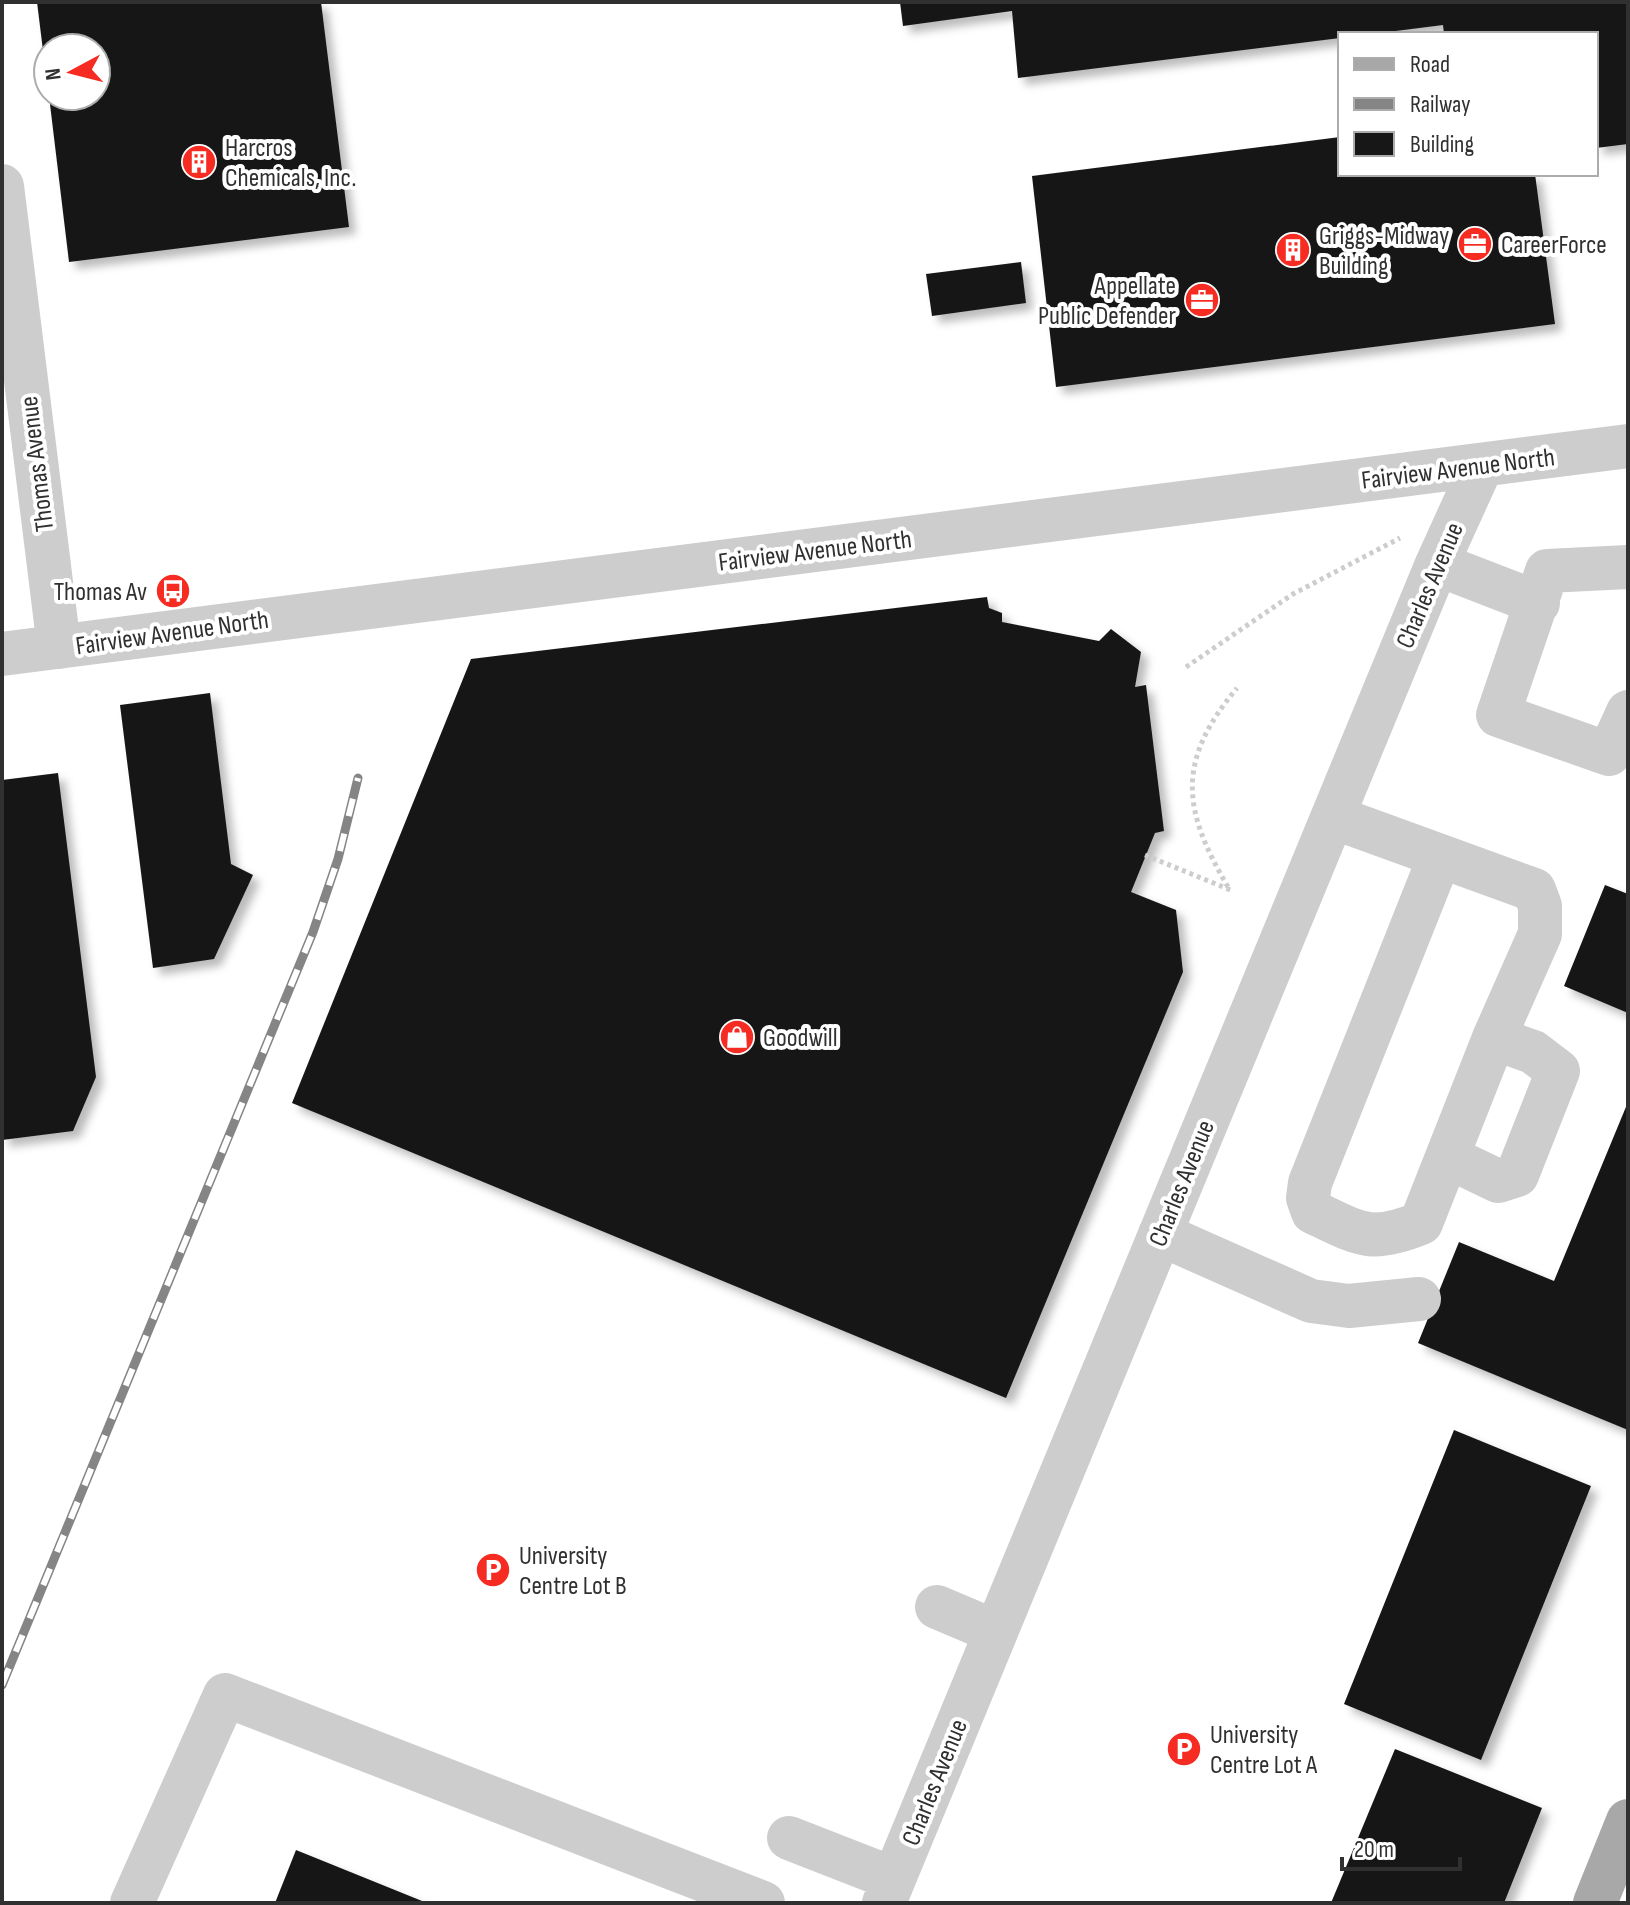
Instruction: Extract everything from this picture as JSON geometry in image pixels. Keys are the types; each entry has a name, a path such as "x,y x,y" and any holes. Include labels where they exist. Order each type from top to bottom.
{"main road":[{"path":"1595,1903 1628,1821"}],"street":[{"name":"Thomas Avenue","path":"2,186 59,647"},
{"name":"Fairview Avenue North","path":"2,654 1628,446"},
{"name":"Charles Avenue","path":"889,1891 1437,564 1482,465"},
{"path":"1437,564 1538,603"},
{"path":"1628,567 1547,571 1498,715 1609,754 1628,712"},
{"path":"1333,817 1534,890 1540,906 1540,934 1494,1038 1421,1223 1394,1234 1361,1235 1313,1212 1308,1198 1316,1168 1440,856"},
{"path":"1448,1157 1498,1181 1517,1175 1558,1071 1533,1052 1494,1038"},
{"path":"1160,1234 1311,1301 1349,1306 1419,1299"},
{"path":"937,1607 996,1632"},
{"path":"132,1903 225,1695 763,1903"},
{"path":"789,1838 889,1891"}],"path":[{"path":"1186,667 1293,594 1400,538"},
{"path":"1145,855 1230,889 1209,857 1197,827 1193,779 1209,726 1237,688"}],"building":[{"name":"Harcros Chemicals, Inc.","path":"37,2 321,2 349,227 69,262 51,112 112,112 112,32 41,32"},
{"path":"900,2 1628,2 1628,144 1598,148 1598,32 1444,32 1443,25 1388,32 1338,32 1338,38 1018,78 1012,11 903,26"},
{"name":"Griggs-Midway Building","path":"1338,137 1338,176 1535,176 1555,324 1056,387 1032,176"},
{"path":"1021,262 1026,303 932,316 926,274"},
{"name":"Goodwill","path":"987,597 989,608 1002,613 1002,622 1099,641 1111,629 1141,652 1135,687 1146,685 1164,831 1155,833 1131,892 1176,910 1183,972 1006,1398 292,1103 471,659"},
{"path":"210,693 231,864 253,875 214,959 153,968 120,705"},
{"path":"58,773 96,1077 73,1131 2,1140 2,780"},
{"path":"1605,885 1628,894 1628,1013 1564,986"},
{"path":"1628,1102 1628,1430 1418,1343 1459,1242 1554,1281"},
{"path":"1454,1430 1591,1486 1481,1760 1344,1704"},
{"path":"1395,1749 1542,1808 1504,1903 1331,1903"},
{"path":"296,1850 427,1903 275,1903"}],"railway":[{"path":"2,1685 313,932 338,859 358,778"}],"place":[{"name":"Harcros Chemicals, Inc.","path":"199,162"},
{"name":"CareerForce","path":"1475,244"},
{"name":"Griggs-Midway Building","path":"1293,250"},
{"name":"Appellate Public Defender","path":"1202,300"},
{"name":"Thomas Av","path":"173,591"},
{"name":"Goodwill","path":"737,1037"},
{"name":"University Centre Lot B","path":"493,1570"},
{"name":"University Centre Lot A","path":"1184,1749"}]}
